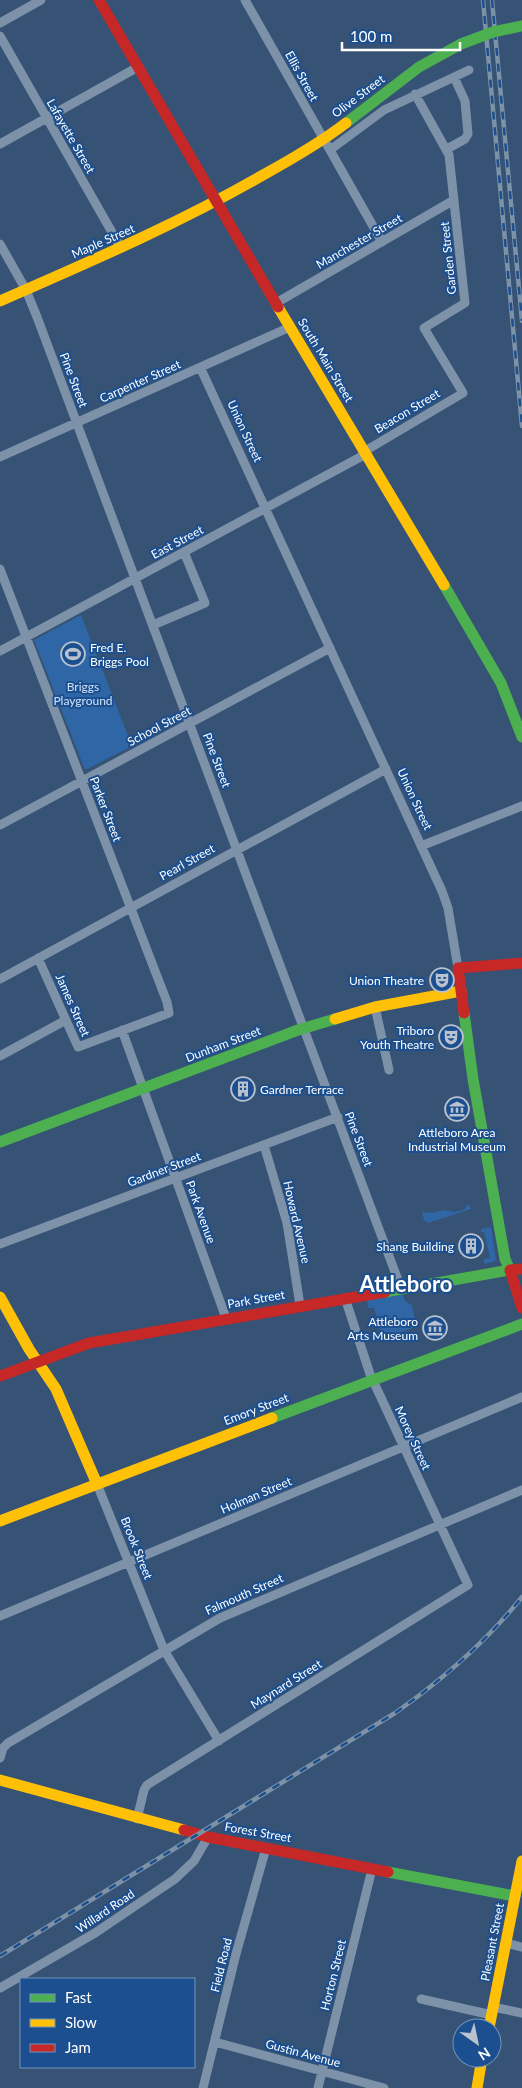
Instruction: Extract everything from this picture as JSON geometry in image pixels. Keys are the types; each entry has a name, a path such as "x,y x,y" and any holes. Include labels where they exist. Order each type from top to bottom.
{"main road":[{"name":"South Main Street","path":"98,0 276,304 495,671 522,737"},
{"name":"Olive Street","path":"216,202 327,145 419,67 461,44 488,34 522,26"},
{"name":"Maple Street","path":"0,301 121,248 216,202"},
{"path":"458,968 522,963"},
{"name":"Union Street","path":"458,968 473,1079 505,1259 516,1269"},
{"name":"Dunham Street","path":"0,1142 304,1028 376,1007 461,991"},
{"path":"516,1269 522,1308"},
{"name":"Park Street","path":"0,1376 84,1344 516,1269"},
{"name":"Brook Street","path":"0,1297 49,1376 65,1407 97,1484"},
{"name":"Emory Street","path":"0,1520 522,1324"},
{"name":"Forest Street","path":"0,1780 208,1837 515,1896"},
{"name":"Pleasant Street","path":"491,2018 522,1861"},
{"path":"477,2088 480,2068"}],"street":[{"path":"0,23 41,0"},
{"name":"Ellis Street","path":"245,0 382,242"},
{"name":"Lafayette Street","path":"0,36 121,248"},
{"path":"0,144 138,67"},
{"name":"Olive Street","path":"327,145 372,117 415,94 469,70"},
{"path":"447,150 465,139 468,134 465,101 454,77"},
{"name":"Garden Street","path":"415,94 447,150 466,303 424,328 463,393"},
{"name":"Manchester Street","path":"276,304 454,200"},
{"name":"Pine Street","path":"0,244 26,290 401,1288"},
{"name":"Carpenter Street","path":"0,457 290,327"},
{"name":"Union Street","path":"200,367 446,900 458,968"},
{"name":"Beacon Street","path":"365,452 463,393"},
{"name":"East Street","path":"0,651 365,452"},
{"path":"153,625 205,603 184,552"},
{"name":"Parker Street","path":"0,569 167,1002 169,1013 122,1030"},
{"name":"School Street","path":"0,825 330,648"},
{"name":"Pearl Street","path":"0,979 386,769"},
{"path":"421,846 522,806"},
{"name":"James Street","path":"38,958 78,1047 122,1030"},
{"path":"376,1007 389,1070"},
{"path":"0,1056 66,1020"},
{"name":"Park Avenue","path":"122,1030 226,1318"},
{"name":"Gardner Street","path":"0,1244 338,1117"},
{"name":"Howard Avenue","path":"264,1145 286,1220 300,1305"},
{"name":"Morey Street","path":"345,1298 373,1380 468,1585"},
{"name":"Holman Street","path":"0,1616 522,1397"},
{"name":"Brook Street","path":"97,1484 164,1650 218,1741"},
{"name":"Falmouth Street","path":"0,1758 3,1748 8,1743 220,1618 522,1490"},
{"name":"Maynard Street","path":"137,1819 146,1787 468,1585"},
{"name":"Willard Road","path":"0,1988 96,1932 175,1879 194,1861 208,1837"},
{"name":"Field Road","path":"203,2088 236,1954 266,1848"},
{"name":"Horton Street","path":"318,2088 372,1868"},
{"path":"505,1943 522,1947"},
{"path":"421,1999 493,2011 522,2013"},
{"name":"Gustin Avenue","path":"215,2042 384,2088"}],"green space":[{"name":"Briggs Playground","path":"81,615 132,746 85,770 34,640"},
{"path":"469,1204 471,1209 428,1223 424,1220 422,1212 432,1213 444,1210 455,1212 463,1210"},
{"path":"491,1227 496,1260 484,1264 484,1259 490,1258 484,1232 481,1232 481,1229"},
{"path":"403,1295 405,1301 412,1305 416,1327 383,1338 374,1308 368,1308 367,1300"}],"shaded area":[{"name":"Fred E. Briggs Pool","path":"79,643 85,647 84,655 79,657 74,655 66,663 58,649 65,645 70,653 74,645"}],"railway":[{"path":"483,0 522,426"},
{"path":"492,0 522,321"},
{"path":"0,1956 395,1713 462,1660 493,1630 522,1597"}],"traffic: fast":[{"path":"461,44 493,32 522,26"},
{"path":"346,123 419,67 461,44"},
{"path":"444,585 501,683 522,737"},
{"path":"385,1292 510,1270 505,1259 473,1079 464,1013"},
{"path":"0,1142 298,1030 335,1019"},
{"path":"272,1418 522,1324"},
{"path":"388,1872 515,1896"}],"traffic: slow":[{"path":"0,301 133,242 199,210 295,157 346,123"},
{"path":"278,307 444,585"},
{"path":"335,1019 375,1007 461,991"},
{"path":"0,1297 29,1349 56,1389 97,1484"},
{"path":"0,1521 272,1418"},
{"path":"0,1780 184,1830"},
{"path":"491,2018 522,1861"},
{"path":"477,2088 480,2068"}],"traffic: jam":[{"path":"99,0 278,307"},
{"path":"464,1013 458,968 522,963"},
{"path":"522,1269 510,1270 522,1308"},
{"path":"0,1376 89,1343 385,1292"},
{"path":"184,1830 208,1837 388,1872"}],"place":[{"name":"Fred E. Briggs Pool","path":"73,654"},
{"name":"Union Theatre","path":"442,980"},
{"name":"Triboro Youth Theatre","path":"451,1037"},
{"name":"Gardner Terrace","path":"243,1089"},
{"name":"Attleboro Area Industrial Museum","path":"457,1109"},
{"name":"Shang Building","path":"471,1246"},
{"name":"Attleboro Arts Museum","path":"435,1328"}],"district":[{"name":"Attleboro","path":"406,1283"}]}
